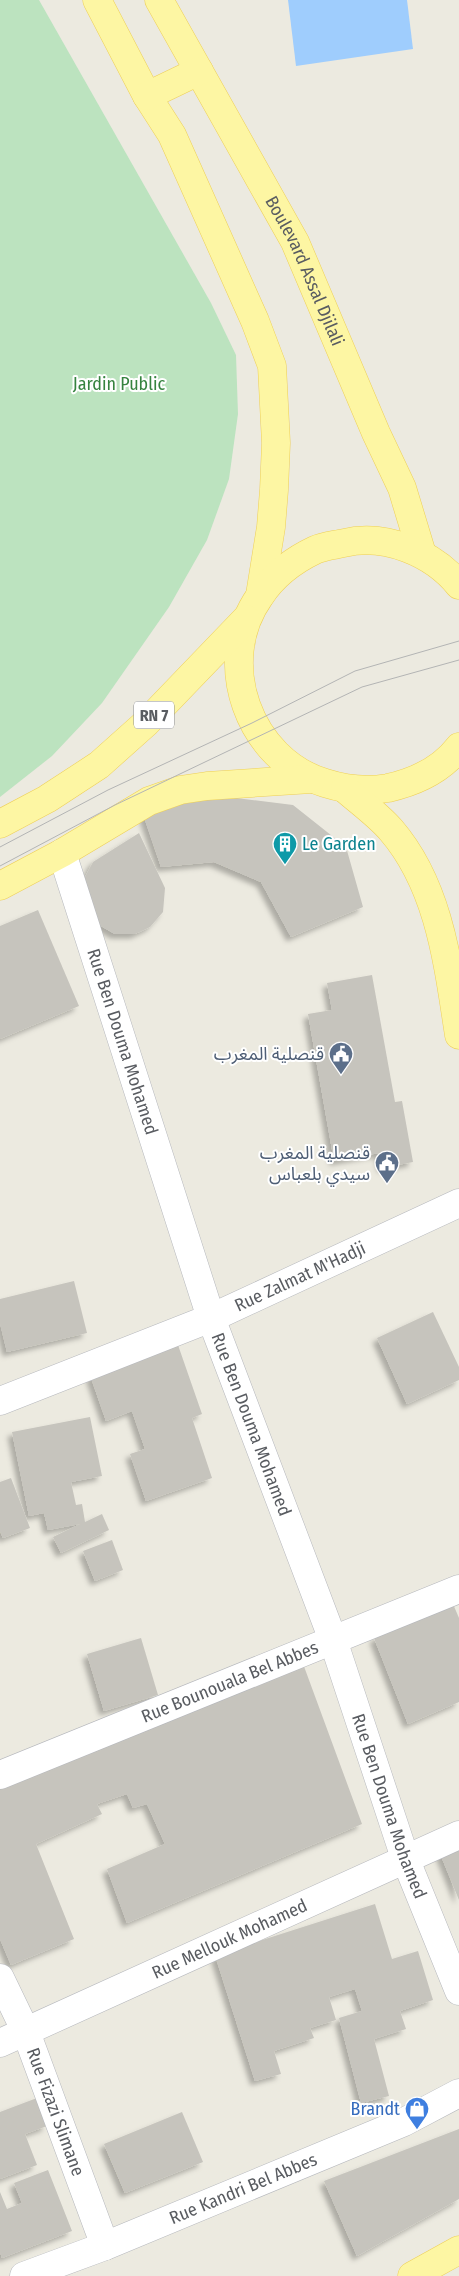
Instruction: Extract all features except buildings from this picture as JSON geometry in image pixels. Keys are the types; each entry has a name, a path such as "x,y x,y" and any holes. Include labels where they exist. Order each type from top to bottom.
{"main road":[{"path":"97,0 146,96 172,135 255,321 272,366 276,443 271,527 254,606 240,642 238,669 242,697 252,722 274,753 292,768 311,779 345,789 374,790 403,785 430,772 459,747"},
{"name":"Boulevard Assal Djilali","path":"159,0 295,242 376,432 402,488 422,554"},
{"path":"146,96 198,71"},
{"path":"254,606 284,569 316,550 351,541 387,542 422,554 450,574 459,585"},
{"name":"RN 7","path":"0,824 47,799 99,766 146,722 254,606"},
{"path":"0,886 62,853 149,801 180,790 207,786 311,779"},
{"path":"345,789 391,830 421,876 432,902 445,947 459,1035"},
{"path":"412,2276 459,2250"}],"street":[{"name":"Rue Ben Douma Mohamed","path":"62,853 211,1318 333,1640 404,1858 459,1991"},
{"name":"Rue Zalmat M'Hadji","path":"0,1402 211,1318 459,1203"},
{"name":"Rue Bounouala Bel Abbes","path":"0,1775 459,1589"},
{"name":"Rue Mellouk Mohamed","path":"0,2043 404,1858 459,1835"},
{"name":"Rue Fizazi Slimane","path":"0,1978 26,2032 105,2246"},
{"name":"Rue Kandri Bel Abbes","path":"24,2276 105,2246 404,2122 459,2094"}],"green space":[{"name":"Jardin Public","path":"0,0 39,0 211,303 236,355 238,414 229,479 207,540 169,607 102,703 52,756 0,797"}],"water":[{"path":"288,0 407,0 413,49 296,66"}],"tram line":[{"path":"0,847 108,790 252,723 355,671 459,641"},
{"path":"0,866 115,805 362,687 459,660"}],"place":[{"name":"Le Garden","path":"285,865"},
{"name":"قنصلية المغرب","path":"341,1075"},
{"name":"قنصلية المغرب سيدي بلعباس","path":"387,1184"},
{"name":"Brandt","path":"417,2130"}]}
